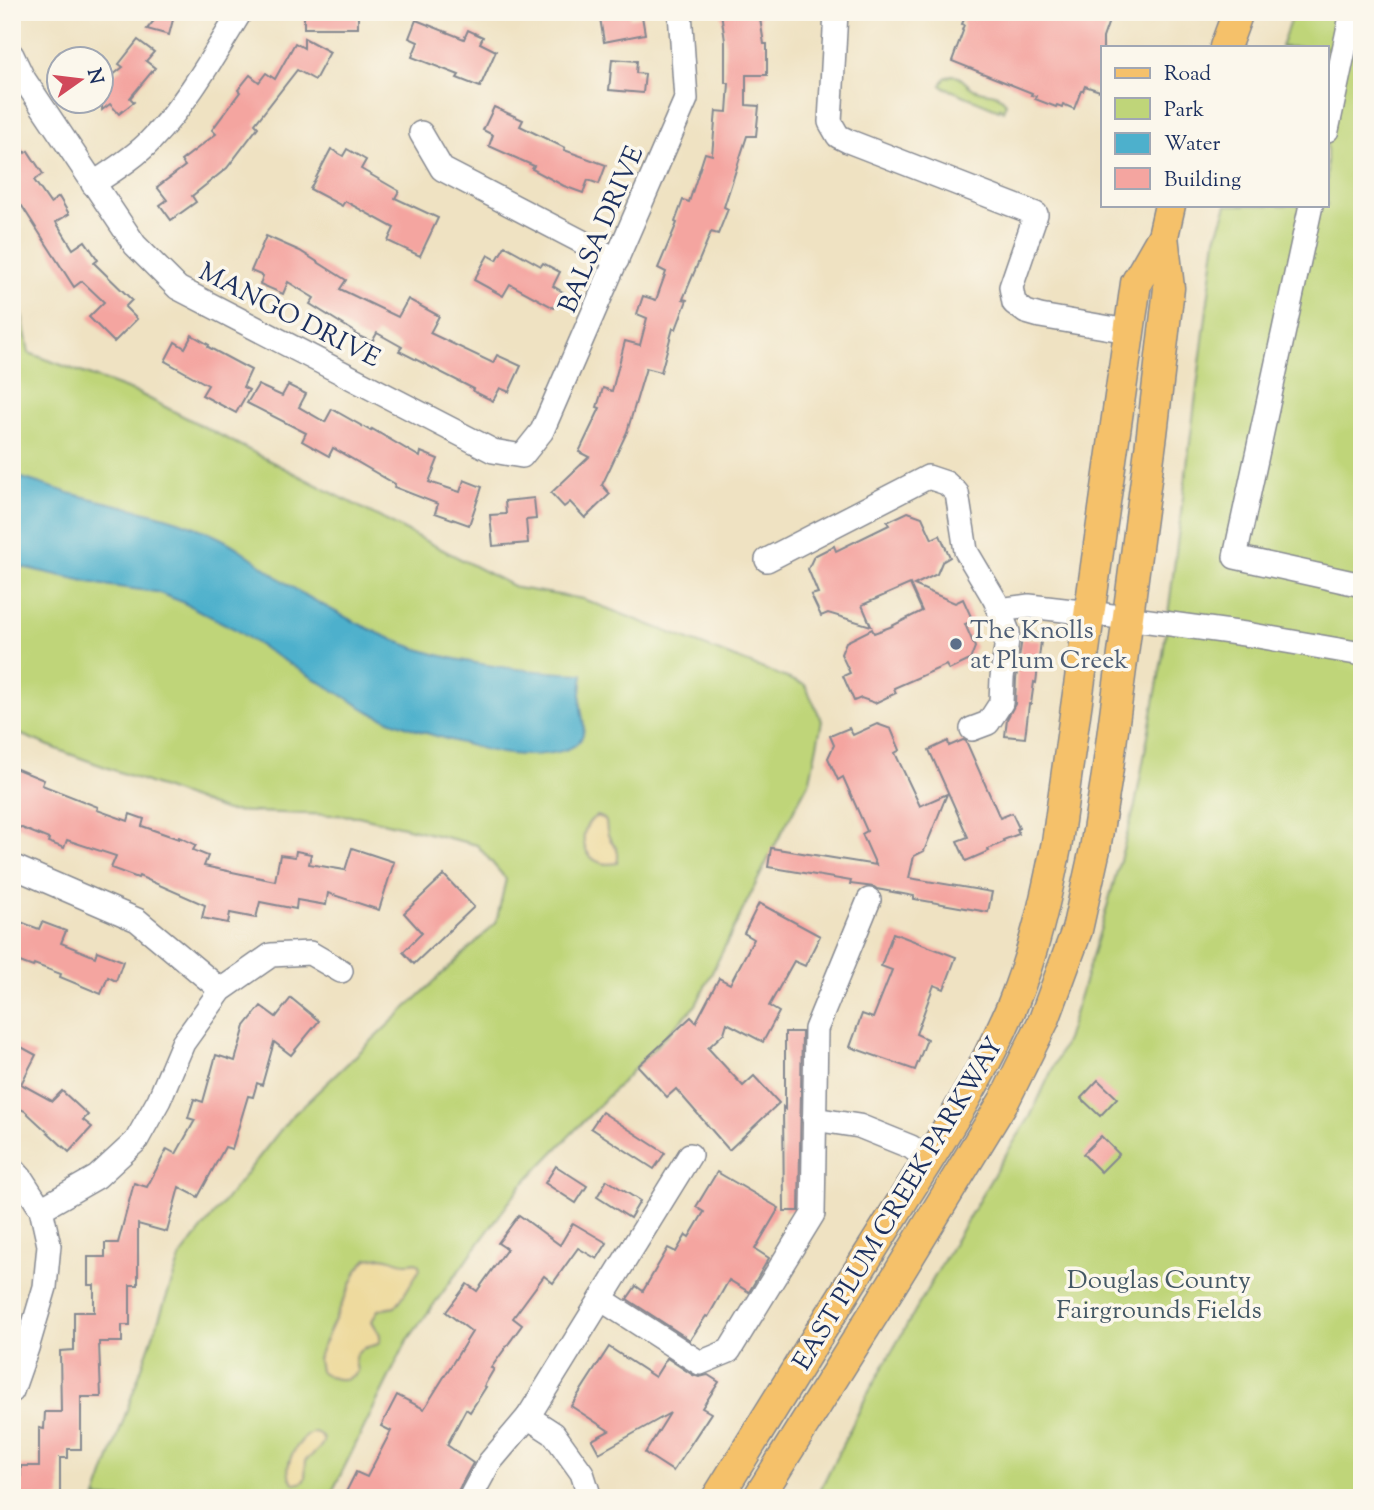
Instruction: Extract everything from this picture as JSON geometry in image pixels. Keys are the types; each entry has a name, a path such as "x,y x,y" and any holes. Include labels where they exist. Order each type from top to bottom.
{"main road":[{"path":"1225,46 1238,12"},
{"name":"EAST PLUM CREEK PARKWAY","path":"717,1498 974,1082 1012,1006 1031,954 1057,842 1136,283 1163,236 1170,206"},
{"name":"EAST PLUM CREEK PARKWAY","path":"758,1498 1005,1100 1044,1020 1077,930 1095,849 1107,775 1152,434 1169,288 1163,236"}],"street":[{"name":"BALSA DRIVE","path":"522,456 542,431 686,99 680,12"},
{"path":"835,12 830,122 838,136 1036,214 1011,287 1014,303 1026,312 1040,316 1128,331"},
{"path":"1328,125 1352,12"},
{"path":"93,184 148,143 180,107 238,16"},
{"name":"MANGO DRIVE","path":"12,55 23,78 135,245 178,288 493,451 522,456"},
{"path":"421,133 442,169 617,260"},
{"path":"1311,206 1235,557 1362,585"},
{"path":"767,560 928,477 946,483 957,493 966,551 999,610 1008,632 1001,703 988,723 972,729"},
{"path":"999,610 1029,606 1090,613 1252,635 1362,654"},
{"path":"12,866 137,920 222,990"},
{"path":"601,1299 700,1363 729,1351 813,1214 816,1029 869,900"},
{"path":"41,1209 97,1177 136,1141 159,1100 183,1043 222,990 271,955 310,953 341,971"},
{"path":"814,1119 859,1126 911,1147 928,1160"},
{"path":"470,1498 489,1463 528,1417 690,1155"},
{"path":"12,1168 41,1209 49,1245 45,1286 20,1345 12,1391"},
{"path":"528,1417 554,1434 582,1473 590,1498"}],"green space":[{"name":"Douglas County Fairgrounds Fields","path":"1293,12 1362,12 1362,1498 816,1498 867,1395 1001,1162 1030,1117 1066,1040 1135,806 1163,654 1216,238 1227,206 1328,206 1328,46 1281,46"},
{"path":"952,75 976,90 998,95 1006,103 1003,111 943,87 941,85 945,78"},
{"path":"12,275 16,281 29,353 140,394 517,588 583,599 805,685 822,721 810,780 696,1005 521,1186 407,1341 329,1498 96,1498 181,1256 290,1118 496,923 506,879 477,845 358,816 226,811 12,731"}],"sand":[{"path":"597,816 606,821 608,835 617,851 617,863 595,860 585,847 585,829"},
{"path":"381,1257 406,1263 416,1262 420,1269 395,1307 378,1310 372,1321 380,1335 380,1341 357,1353 357,1372 343,1379 329,1376 320,1371 320,1352 358,1269 367,1259"},
{"path":"314,1432 323,1438 323,1442 306,1460 303,1482 296,1484 288,1472 289,1464 301,1441"}],"water":[{"path":"12,475 199,528 228,542 294,588 345,617 415,648 498,667 583,674 583,735 576,745 559,752 518,755 490,751 424,732 370,712 233,628 180,601 156,592 103,585 12,565"}],"building":[{"path":"161,12 175,12 169,35 147,29"},
{"path":"304,12 358,12 358,28 304,28"},
{"path":"599,12 629,12 630,18 642,16 645,34 604,42"},
{"path":"721,12 759,12 764,44 767,44 767,75 746,75 746,105 759,106 756,136 747,136 724,207 728,209 718,234 711,232 683,299 687,300 676,329 673,328 661,372 646,368 627,432 602,485 610,494 585,518 570,502 564,507 551,493 589,457 579,452 600,408 597,407 603,388 612,391 625,341 640,345 647,318 637,314 643,296 656,300 666,272 658,268 677,223 675,222 683,200 689,202 705,153 712,155 716,111 727,112 729,83 725,83 725,41"},
{"path":"967,12 1095,12 1110,18 1101,46 1101,91 1085,86 1074,109 1063,104 1062,107 1056,107 1035,99 1036,96 1031,95 1032,93 952,61 963,31 962,24"},
{"path":"416,20 464,39 468,30 483,37 480,43 496,51 480,87 457,78 459,75 412,57 418,42 409,38"},
{"path":"304,38 330,52 315,80 297,70 255,124 258,127 227,168 192,196 196,202 171,220 160,205 167,200 157,187 185,166 181,161 216,134 212,130 250,75 259,82 266,73 275,79 295,43 304,48"},
{"path":"138,40 154,52 146,61 155,68 130,98 134,102 119,114 116,111 116,73 123,67 119,64"},
{"path":"612,59 637,61 636,73 645,74 643,93 609,90"},
{"path":"494,107 523,120 520,126 565,148 564,150 606,165 599,184 588,180 583,193 532,169 534,166 489,146 493,135 483,130"},
{"path":"12,131 25,153 28,151 43,174 34,180 50,203 59,197 69,214 56,222 73,249 85,241 98,260 94,263 132,300 125,307 137,319 114,342 89,317 104,302 82,281 74,287 22,206 12,212"},
{"path":"331,149 343,156 347,149 366,160 361,169 399,191 395,198 438,218 420,256 388,241 394,228 345,201 342,206 310,189"},
{"path":"266,236 300,251 346,280 340,289 398,317 408,299 439,316 430,333 493,363 497,355 521,366 509,392 500,388 493,401 399,351 402,347 377,333 372,342 354,334 355,332 310,304 314,298 288,282 283,294 260,284 263,276 251,271"},
{"path":"505,246 541,266 543,263 560,272 553,286 563,292 554,308 510,284 503,296 474,280 488,255 497,260"},
{"path":"192,335 209,345 208,347 251,370 243,387 249,390 236,413 202,395 208,385 165,361 175,342 185,348"},
{"path":"258,385 282,396 288,385 306,394 299,407 325,422 332,409 420,457 421,452 438,459 429,482 460,492 464,480 482,487 469,525 435,513 438,504 394,487 395,484 333,448 329,456 302,441 306,433 247,403"},
{"path":"534,498 536,519 526,520 528,543 493,546 490,515 506,514 505,501"},
{"path":"908,512 922,517 932,539 940,535 950,557 942,562 937,574 914,585 955,603 963,599 973,621 965,624 975,647 970,660 949,670 946,665 894,688 896,693 875,703 861,698 854,701 843,676 850,673 841,654 846,642 872,629 874,633 890,627 922,611 910,584 862,605 871,626 828,613 821,616 811,595 818,593 808,569 814,556 834,546 836,551 889,525 887,522"},
{"path":"1022,638 1041,641 1025,738 1005,736 1007,719 1015,704"},
{"path":"877,724 891,729 900,750 895,753 920,806 947,794 924,851 914,856 909,878 992,892 988,912 914,899 914,896 850,884 851,881 768,867 771,848 876,865 862,834 867,831 843,777 838,780 828,758 834,745 830,736 849,728 853,735"},
{"path":"948,741 949,746 966,741 1000,818 1012,813 1019,828 1019,834 966,861 957,841 968,837 929,750"},
{"path":"12,767 44,780 42,785 98,807 97,810 128,821 130,814 144,819 142,826 196,845 193,850 208,856 204,866 275,881 280,855 295,857 296,851 311,854 309,864 345,870 352,848 394,862 379,910 328,893 326,905 297,900 296,909 260,902 256,918 230,913 228,923 202,918 205,905 139,876 138,878 111,868 116,856 67,840 64,848 12,824"},
{"path":"444,875 474,907 414,964 403,952 422,933 404,913"},
{"path":"759,903 820,936 805,966 794,961 769,1006 779,1012 763,1042 727,1023 724,1033 708,1048 743,1086 754,1076 779,1103 729,1150 676,1089 667,1097 638,1066 691,1017 696,1022 719,978 730,984 754,939 744,933"},
{"path":"18,921 39,929 42,922 66,931 61,943 95,957 97,951 123,961 116,981 108,977 101,994 60,977 61,974 12,959 12,936"},
{"path":"893,933 956,957 944,989 934,985 916,1034 927,1039 915,1070 850,1047 862,1014 873,1018 892,970 881,966"},
{"path":"291,998 319,1021 291,1055 274,1042 262,1085 257,1083 253,1097 248,1096 232,1149 225,1147 198,1197 179,1187 167,1232 138,1224 138,1285 130,1285 130,1325 122,1325 122,1342 99,1342 101,1397 81,1397 81,1449 68,1449 68,1458 60,1458 60,1498 21,1498 21,1466 39,1466 39,1428 44,1429 45,1412 61,1412 60,1351 74,1350 74,1312 94,1312 94,1285 88,1285 88,1257 105,1257 105,1243 118,1243 134,1183 147,1187 167,1149 176,1154 195,1120 188,1118 194,1099 203,1102 216,1055 235,1061 245,1026 261,1006 276,1017"},
{"path":"785,1032 802,1032 799,1211 784,1211"},
{"path":"12,1042 36,1055 21,1084 52,1101 62,1091 88,1115 83,1120 92,1127 69,1152 25,1111 12,1105"},
{"path":"1098,1080 1117,1098 1100,1116 1081,1098"},
{"path":"602,1112 665,1153 654,1169 591,1128"},
{"path":"1101,1136 1119,1154 1101,1172 1083,1154"},
{"path":"556,1166 587,1186 576,1203 545,1183"},
{"path":"717,1172 779,1208 755,1249 769,1258 749,1292 729,1280 708,1317 706,1316 690,1340 627,1299 636,1286 643,1291 668,1248 676,1252 686,1235 689,1237 704,1212 696,1207"},
{"path":"607,1180 640,1201 630,1218 597,1197"},
{"path":"519,1215 560,1245 573,1223 607,1243 597,1259 578,1248 553,1283 544,1276 513,1318 522,1325 491,1368 494,1369 484,1386 486,1387 470,1412 466,1409 447,1445 473,1463 456,1497 343,1498 356,1472 367,1477 391,1431 381,1426 397,1395 424,1409 472,1332 446,1312 467,1284 477,1291 507,1249 498,1243"},
{"path":"609,1347 655,1377 667,1358 693,1375 708,1375 719,1382 702,1408 711,1413 673,1471 645,1453 670,1413 599,1453 592,1440 609,1431 571,1406"}],"place":[{"name":"The Knolls at Plum Creek","path":"956,644"}]}
